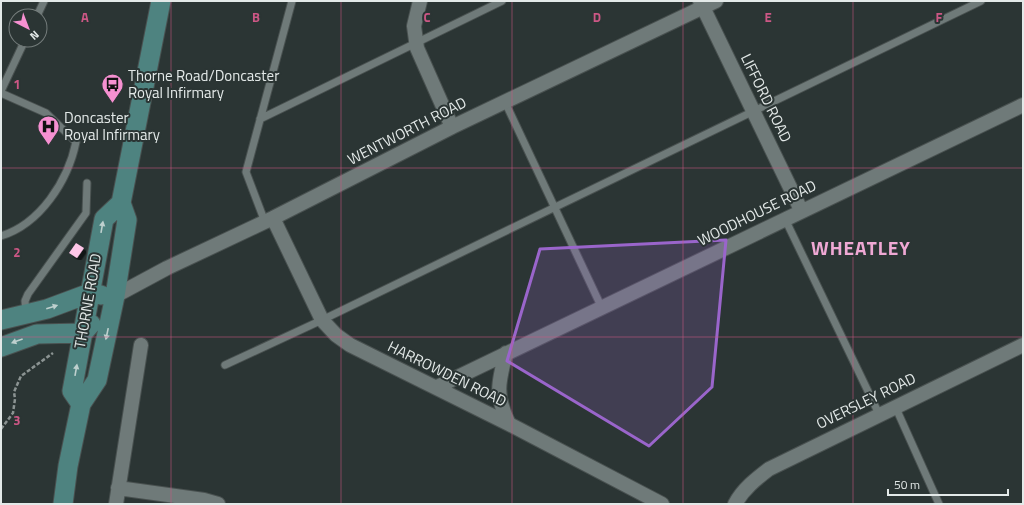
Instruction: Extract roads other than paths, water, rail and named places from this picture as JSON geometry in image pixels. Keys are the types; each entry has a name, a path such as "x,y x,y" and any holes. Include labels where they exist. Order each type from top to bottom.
{"street":[{"name":"THORNE ROAD","path":"63,504 68,466 81,404 97,380 115,296 127,220 121,203 161,1"},
{"path":"420,1 414,26 416,42 452,127"},
{"name":"WENTWORTH ROAD","path":"115,296 178,262 269,220 452,127 701,4 716,1"},
{"name":"LIFFORD ROAD","path":"701,4 801,210"},
{"name":"WOODHOUSE ROAD","path":"437,387 801,210 1023,105"},
{"name":"THORNE ROAD","path":"81,404 72,391 104,219 121,203"},
{"name":"HARROWDEN ROAD","path":"269,220 322,320 336,335 350,345 437,387 662,504"},
{"path":"1,320 26,312 47,309 90,293 115,296"},
{"path":"1,346 38,334 71,335 83,333 115,296"},
{"path":"116,504 141,344"},
{"name":"OVERSLEY ROAD","path":"735,504 739,496 753,481 768,469 1023,344"},
{"path":"506,353 498,382 498,394 501,408 509,424"},
{"path":"118,488 204,500 218,504"}],"lane":[{"path":"269,220 246,172 292,1"},
{"path":"260,119 502,1"},
{"path":"225,364 322,320 752,110 980,1"},
{"path":"1,236 10,233 26,223 35,216 48,200 63,178 73,156 76,142 46,113 1,92 21,48"},
{"path":"505,102 553,207 602,306"},
{"path":"26,312 25,300 28,294 86,213 87,183"},
{"path":"785,219 879,414"},
{"path":"895,406 939,504"}],"place":[{"name":"Thorne Road/Doncaster Royal Infirmary","path":"113,104"},
{"name":"Doncaster Royal Infirmary","path":"48,146"}],"district":[{"name":"WHEATLEY","path":"861,248"}]}
